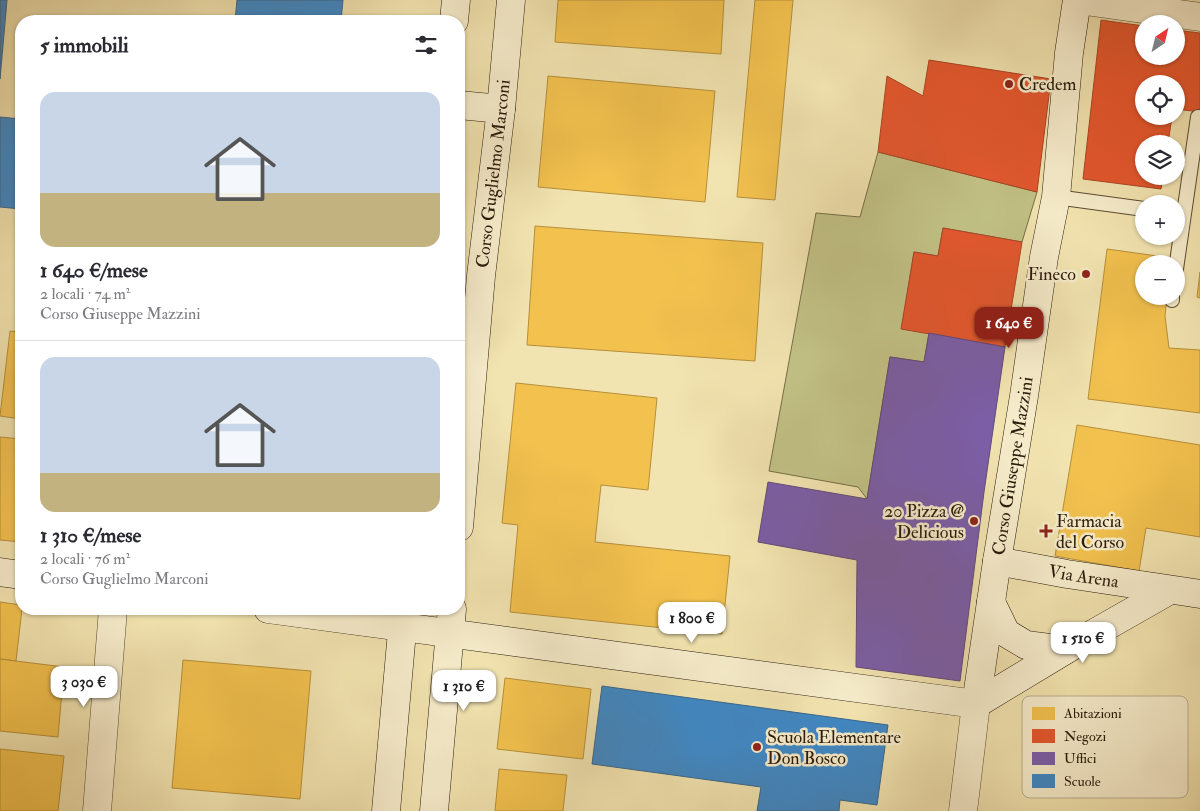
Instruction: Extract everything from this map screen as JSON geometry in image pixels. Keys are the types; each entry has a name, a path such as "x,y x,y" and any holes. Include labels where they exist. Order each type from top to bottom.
{"street":[{"path":"455,15 456,0"},
{"name":"Corso Guglielmo Marconi","path":"465,380 467,331 481,276 501,109 511,0"},
{"path":"1078,0 1200,17"},
{"name":"Corso Giuseppe Mazzini","path":"963,811 990,602 1044,257 1056,197 1069,53 1078,0"},
{"path":"465,106 501,109"},
{"name":"Via Arena","path":"997,561 1067,574 1200,594"},
{"path":"0,572 15,574"},
{"name":"Via Arena","path":"976,704 1170,590"},
{"path":"990,602 1006,633 1026,645 1065,650"},
{"path":"97,811 113,615"},
{"path":"358,615 451,621 976,704"},
{"path":"386,811 403,618"},
{"path":"434,811 451,621"}],"lane":[{"path":"1184,195 1198,118 1200,118"},
{"path":"1056,197 1135,208"}],"green space":[{"path":"878,152 1037,192 1022,242 943,228 938,256 914,252 902,328 929,333 924,362 890,357 867,499 858,487 769,471 816,213 860,217"}],"building: Abitazioni":[{"path":"558,0 724,0 721,54 555,42"},
{"path":"755,0 793,0 775,200 737,197"},
{"path":"548,76 715,91 705,202 538,187"},
{"path":"535,226 763,243 755,361 527,345"},
{"path":"1107,249 1150,255 1135,255 1135,305 1166,305 1165,316 1169,348 1200,350 1200,413 1088,399"},
{"path":"1200,272 1200,298 1197,297"},
{"path":"10,331 15,331 15,418 0,416"},
{"path":"516,383 657,398 648,490 601,485 595,542 730,556 722,634 510,612 518,525 502,523"},
{"path":"1077,425 1200,445 1200,537 1146,528 1139,571 1055,556"},
{"path":"0,437 15,438 15,541 0,540"},
{"path":"0,602 15,604 15,615 21,615 16,661 0,659"},
{"path":"0,659 64,667 58,737 0,731"},
{"path":"183,660 311,671 300,799 172,788"},
{"path":"505,678 591,689 583,759 497,749"},
{"path":"0,749 64,756 58,811 0,811"},
{"path":"499,769 567,775 563,811 495,811"}],"building: Negozi":[{"path":"1101,20 1135,25 1135,65 1185,65 1185,31 1200,33 1200,112 1185,110 1185,75 1135,75 1135,125 1171,125 1169,135 1135,135 1135,185 1162,185 1161,189 1083,179"},
{"path":"929,60 1051,79 1037,192 878,152 887,76 923,96"},
{"path":"943,228 1022,242 1005,347 901,329 914,252 938,256"}],"building: Uffici":[{"path":"929,333 1005,347 960,681 856,667 857,560 758,542 768,482 867,499 890,357 924,362"}],"building: Scuole":[{"path":"0,0 7,0 0,79"},
{"path":"237,0 343,0 342,15 236,15"},
{"path":"0,117 15,118 15,208 0,207"},
{"name":"Scuola Elementare Don Bosco","path":"602,686 888,725 877,805 840,800 839,811 757,811 761,787 592,764"}],"place":[{"name":"Credem","path":"1009,84"},
{"name":"Fineco","path":"1086,274"},
{"name":"20 Pizza @ Delicious","path":"974,521"},
{"name":"Farmacia del Corso","path":"1046,531"},
{"name":"Scuola Elementare Don Bosco","path":"757,747"}]}
